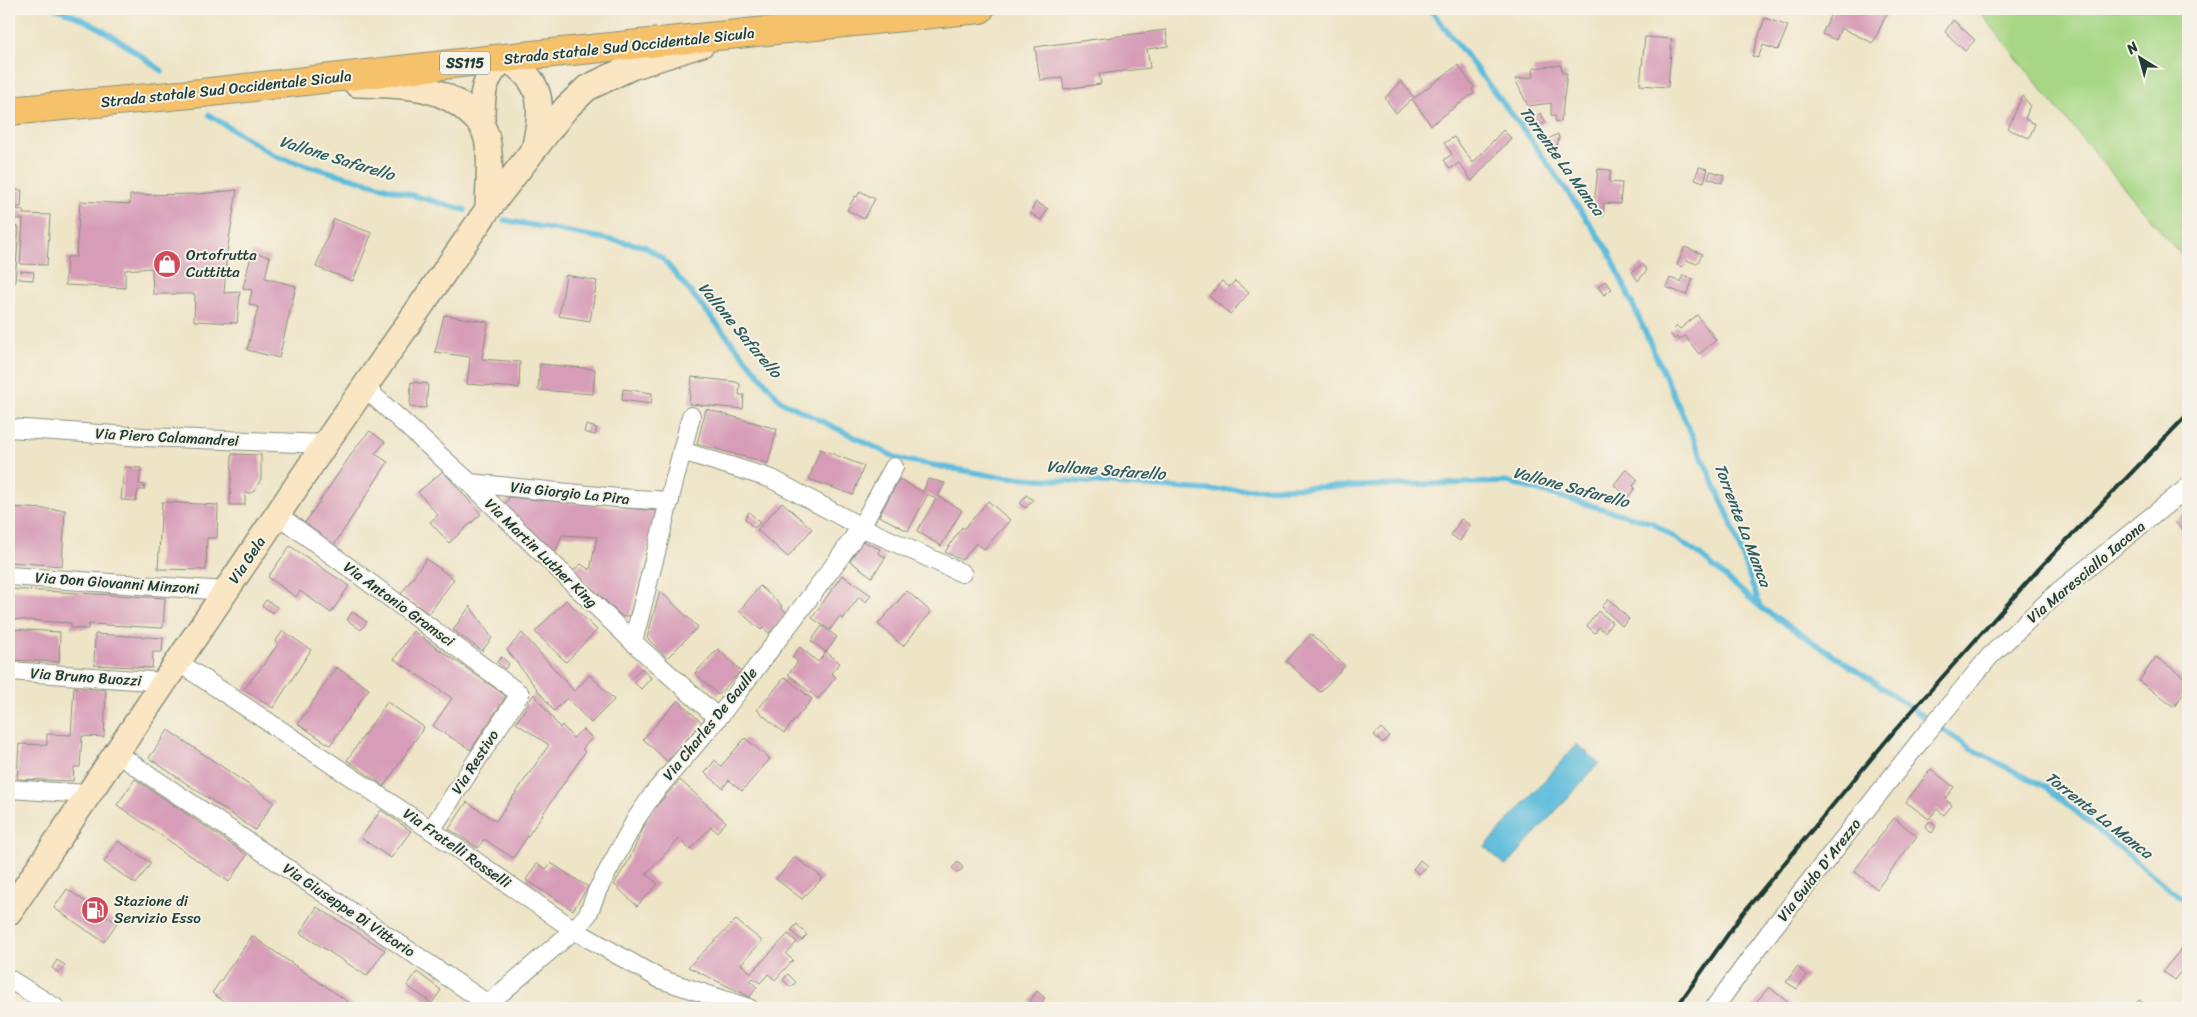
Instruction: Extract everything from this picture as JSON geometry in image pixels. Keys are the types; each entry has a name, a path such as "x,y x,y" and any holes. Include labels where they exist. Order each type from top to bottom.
{"main road":[{"name":"Strada statale Sud Occidentale Sicula","path":"9,111 300,82 504,58 980,9"},
{"name":"Via Gela","path":"10,909 325,444 488,209 566,108 587,88 631,67 728,36"},
{"path":"488,209 489,151 482,126 485,86 490,72 504,58 519,66 532,80 540,100 541,119 534,149"},
{"path":"300,82 400,85 427,88 448,96 463,106 482,126"}],"street":[{"name":"Via Martin Luther King","path":"365,388 470,483 633,642 718,718"},
{"path":"633,642 691,416"},
{"name":"Via Piero Calamandrei","path":"9,428 145,437 325,444"},
{"path":"682,451 772,479 861,527 962,573"},
{"name":"Via Charles De Gaulle","path":"574,930 588,914 601,883 649,800 718,718 861,527 894,467"},
{"name":"Via Giorgio La Pira","path":"470,483 618,498 670,501"},
{"name":"Via Maresciallo Iacona","path":"1927,733 1990,656 2059,591 2188,487"},
{"name":"Via Antonio Gramsci","path":"278,515 520,694"},
{"name":"Via Don Giovanni Minzoni","path":"9,576 226,591"},
{"name":"Via Fratelli Rosselli","path":"178,662 431,830 574,930 660,979 749,1008"},
{"name":"Via Bruno Buozzi","path":"9,671 164,682"},
{"name":"Via Restivo","path":"431,830 520,694"},
{"name":"Via Guido D'Arezzo","path":"1714,1008 1769,933 1927,733"},
{"name":"Via Giuseppe Di Vittorio","path":"115,752 488,1004 574,930"},
{"path":"9,789 87,794"},
{"path":"9,979 56,1008"}],"green space":[{"path":"1978,9 2188,9 2188,263 2050,100"}],"water":[{"path":"1577,744 1599,763 1506,866 1485,847"}],"building":[{"path":"1833,9 1889,9 1873,43 1841,28 1836,40 1822,34"},
{"path":"1765,18 1788,26 1778,50 1763,45 1758,58 1752,56"},
{"path":"1953,20 1975,40 1965,51 1945,32"},
{"path":"1166,30 1168,46 1147,49 1150,68 1099,74 1101,84 1064,89 1062,78 1040,80 1035,47"},
{"path":"1645,37 1672,39 1668,87 1640,85"},
{"path":"1458,65 1474,87 1472,89 1474,93 1431,125 1412,99 1396,113 1385,98 1401,81 1414,98"},
{"path":"1561,65 1562,73 1567,73 1561,122 1555,121 1555,116 1551,115 1551,103 1528,106 1515,79 1534,77 1533,68"},
{"path":"2022,96 2030,105 2025,119 2035,124 2029,138 2008,129"},
{"path":"1540,113 1546,122 1538,127 1532,119"},
{"path":"1503,130 1511,138 1472,181 1459,163 1450,169 1444,160 1452,154 1444,143 1454,137 1473,163"},
{"path":"1558,134 1559,138 1556,150 1548,139"},
{"path":"1699,167 1708,169 1704,182 1695,179"},
{"path":"1598,169 1611,170 1609,182 1622,183 1620,204 1604,203 1603,216 1599,215 1594,207"},
{"path":"1711,171 1724,175 1722,183 1708,178"},
{"path":"9,190 22,190 21,207 9,207"},
{"path":"237,190 227,252 224,293 240,292 237,323 194,321 195,294 153,294 152,268 125,270 125,288 65,285 67,257 76,257 80,201 130,204 130,195 199,194"},
{"path":"860,191 875,199 864,219 847,210"},
{"path":"1036,202 1048,209 1041,220 1030,213"},
{"path":"14,209 23,210 23,214 50,215 47,265 20,264 23,219 13,219"},
{"path":"334,219 372,233 353,281 316,267"},
{"path":"9,226 19,227 15,283 9,283"},
{"path":"1685,247 1702,254 1697,264 1686,260 1683,267 1677,265"},
{"path":"252,252 270,257 265,278 296,286 279,358 247,350 258,307 249,304 252,290 243,288"},
{"path":"1642,264 1647,270 1638,281 1632,272"},
{"path":"20,271 34,272 33,280 19,279"},
{"path":"566,275 597,281 590,321 559,316"},
{"path":"1683,275 1693,279 1686,295 1666,287 1670,278 1680,282"},
{"path":"1222,281 1229,287 1235,281 1249,293 1230,314 1209,296"},
{"path":"1605,281 1612,289 1604,295 1598,287"},
{"path":"444,315 488,322 482,359 520,362 519,388 467,384 470,357 435,352"},
{"path":"1697,315 1716,340 1699,354 1685,336 1679,340 1677,337 1674,339 1670,333 1677,326 1680,329"},
{"path":"540,364 595,369 593,394 538,390"},
{"path":"692,377 740,384 739,395 744,395 743,409 689,404"},
{"path":"411,382 428,384 426,408 410,407"},
{"path":"623,389 652,393 651,404 622,400"},
{"path":"706,409 777,429 768,463 697,444"},
{"path":"586,425 597,428 595,435 584,432"},
{"path":"370,431 385,442 375,454 388,462 332,548 302,527 359,443"},
{"path":"820,449 864,466 853,495 809,479"},
{"path":"232,454 261,455 261,479 255,490 251,493 245,493 245,505 230,505"},
{"path":"124,467 141,468 139,484 145,485 144,490 138,490 136,501 121,500"},
{"path":"1626,469 1638,480 1628,497 1614,485"},
{"path":"443,471 481,514 449,543 430,522 438,515 418,492"},
{"path":"899,479 923,492 928,479 945,483 938,496 962,510 941,546 917,531 936,499 928,494 908,531 879,516"},
{"path":"1026,495 1033,500 1026,508 1020,504"},
{"path":"509,497 658,511 630,615 623,617 573,571 581,564 590,570 597,537 562,535 554,555 505,505"},
{"path":"988,501 1010,520 984,549 976,543 962,560 945,552 962,527 964,529"},
{"path":"162,502 218,505 217,538 207,538 206,570 158,569"},
{"path":"782,502 812,529 788,557 757,530"},
{"path":"9,507 65,510 62,566 9,562"},
{"path":"2188,510 2188,536 2175,522"},
{"path":"749,512 760,523 754,528 745,519"},
{"path":"1461,519 1470,525 1460,541 1451,535"},
{"path":"862,541 880,549 878,553 886,557 872,577 850,561"},
{"path":"290,546 349,586 331,613 300,591 296,597 268,577"},
{"path":"426,559 454,579 429,614 401,594"},
{"path":"842,575 871,595 866,602 859,597 843,619 839,617 830,630 812,618"},
{"path":"760,586 787,613 769,633 763,628 761,630 739,611"},
{"path":"9,589 165,598 163,628 89,624 88,629 71,628 71,623 9,619"},
{"path":"660,591 698,627 667,658 647,638"},
{"path":"907,591 931,612 903,646 878,624"},
{"path":"1609,599 1629,619 1622,626 1602,607"},
{"path":"266,600 277,607 273,613 262,606"},
{"path":"566,600 597,630 566,662 535,632"},
{"path":"470,606 492,638 482,651 453,630"},
{"path":"1598,611 1612,622 1605,632 1599,627 1595,633 1587,626"},
{"path":"352,612 367,622 361,630 347,620"},
{"path":"822,626 837,637 826,652 811,641"},
{"path":"9,629 60,632 59,662 9,660"},
{"path":"283,631 311,650 273,708 244,689 278,644 275,642"},
{"path":"413,631 506,696 471,750 433,726 452,698 394,659"},
{"path":"522,633 574,691 590,675 614,700 591,723 567,698 554,711 507,650"},
{"path":"95,634 163,638 162,652 153,652 152,668 94,665"},
{"path":"1311,634 1345,666 1320,692 1286,661"},
{"path":"800,647 818,662 826,652 840,663 831,673 836,677 818,699 788,674 798,662 792,657"},
{"path":"718,649 741,671 718,695 695,673"},
{"path":"502,657 509,664 505,669 497,662"},
{"path":"2156,657 2188,680 2188,687 2174,707 2139,681"},
{"path":"336,667 369,689 330,745 298,724"},
{"path":"642,668 651,678 641,689 631,679"},
{"path":"785,677 812,699 784,733 757,710"},
{"path":"74,687 106,690 104,737 82,736 80,767 74,767 73,781 17,779 19,744 47,745 47,734 71,735"},
{"path":"534,694 560,728 562,725 573,738 583,729 592,738 582,749 585,752 513,858 484,839 478,848 449,829 467,802 496,821 549,745 516,723"},
{"path":"678,700 702,723 667,761 643,739"},
{"path":"387,702 424,727 384,786 347,760"},
{"path":"1381,728 1389,736 1383,743 1374,735"},
{"path":"168,730 274,802 255,830 149,758"},
{"path":"745,738 770,759 742,791 729,780 723,788 705,773 715,760 721,766"},
{"path":"1931,769 1954,787 1945,799 1952,805 1944,815 1937,809 1929,819 1906,802"},
{"path":"135,779 247,855 229,882 117,805"},
{"path":"680,780 726,822 717,832 711,827 690,850 679,839 646,874 658,884 637,906 614,884 629,860 650,813"},
{"path":"381,810 411,831 391,858 361,838"},
{"path":"1894,818 1917,836 1877,889 1854,871"},
{"path":"1929,821 1936,826 1932,833 1925,828"},
{"path":"118,841 151,863 136,884 104,862"},
{"path":"795,857 823,878 802,899 776,879"},
{"path":"1420,860 1427,866 1419,874 1413,869"},
{"path":"958,862 963,868 957,873 952,868"},
{"path":"537,863 546,869 551,863 588,887 573,910 526,880"},
{"path":"67,889 117,923 104,942 54,908"},
{"path":"317,907 385,950 367,976 300,933"},
{"path":"736,920 762,941 741,964 751,973 788,934 797,942 786,954 793,960 775,980 768,974 760,983 753,978 750,981 757,987 750,997 688,967"},
{"path":"797,924 807,935 801,941 791,930"},
{"path":"252,936 357,1008 233,1008 212,993"},
{"path":"2188,941 2188,977 2181,971 2174,980 2163,971"},
{"path":"57,960 65,965 59,973 52,968"},
{"path":"1797,967 1807,975 1797,989 1786,982"},
{"path":"417,972 441,990 432,1003 407,986"},
{"path":"788,974 796,982 791,987 783,980"},
{"path":"1769,987 1791,1005 1789,1008 1751,1008"},
{"path":"1037,991 1045,998 1038,1007 1030,1001"},
{"path":"2139,1000 2149,1007 2149,1008 2132,1008"}],"waterway":[{"name":"Vallone Safarello","path":"57,9 72,14 99,28 162,71"},
{"name":"Torrente La Manca","path":"1430,9 1527,134 1608,250 1729,517 1760,607 1971,749 2047,788 2188,904"},
{"name":"Vallone Safarello","path":"209,115 277,157 465,210"},
{"name":"Vallone Safarello","path":"504,220 644,246 663,259 781,401 899,459 994,476 1206,490 1508,482 1653,523 1700,555 1760,607"}],"railway":[{"path":"1676,1008 1743,913 1896,729 2037,571 2188,414"}],"place":[{"name":"Ortofrutta Cuttitta","path":"167,264"},
{"name":"Stazione di Servizio Esso","path":"95,910"}]}
